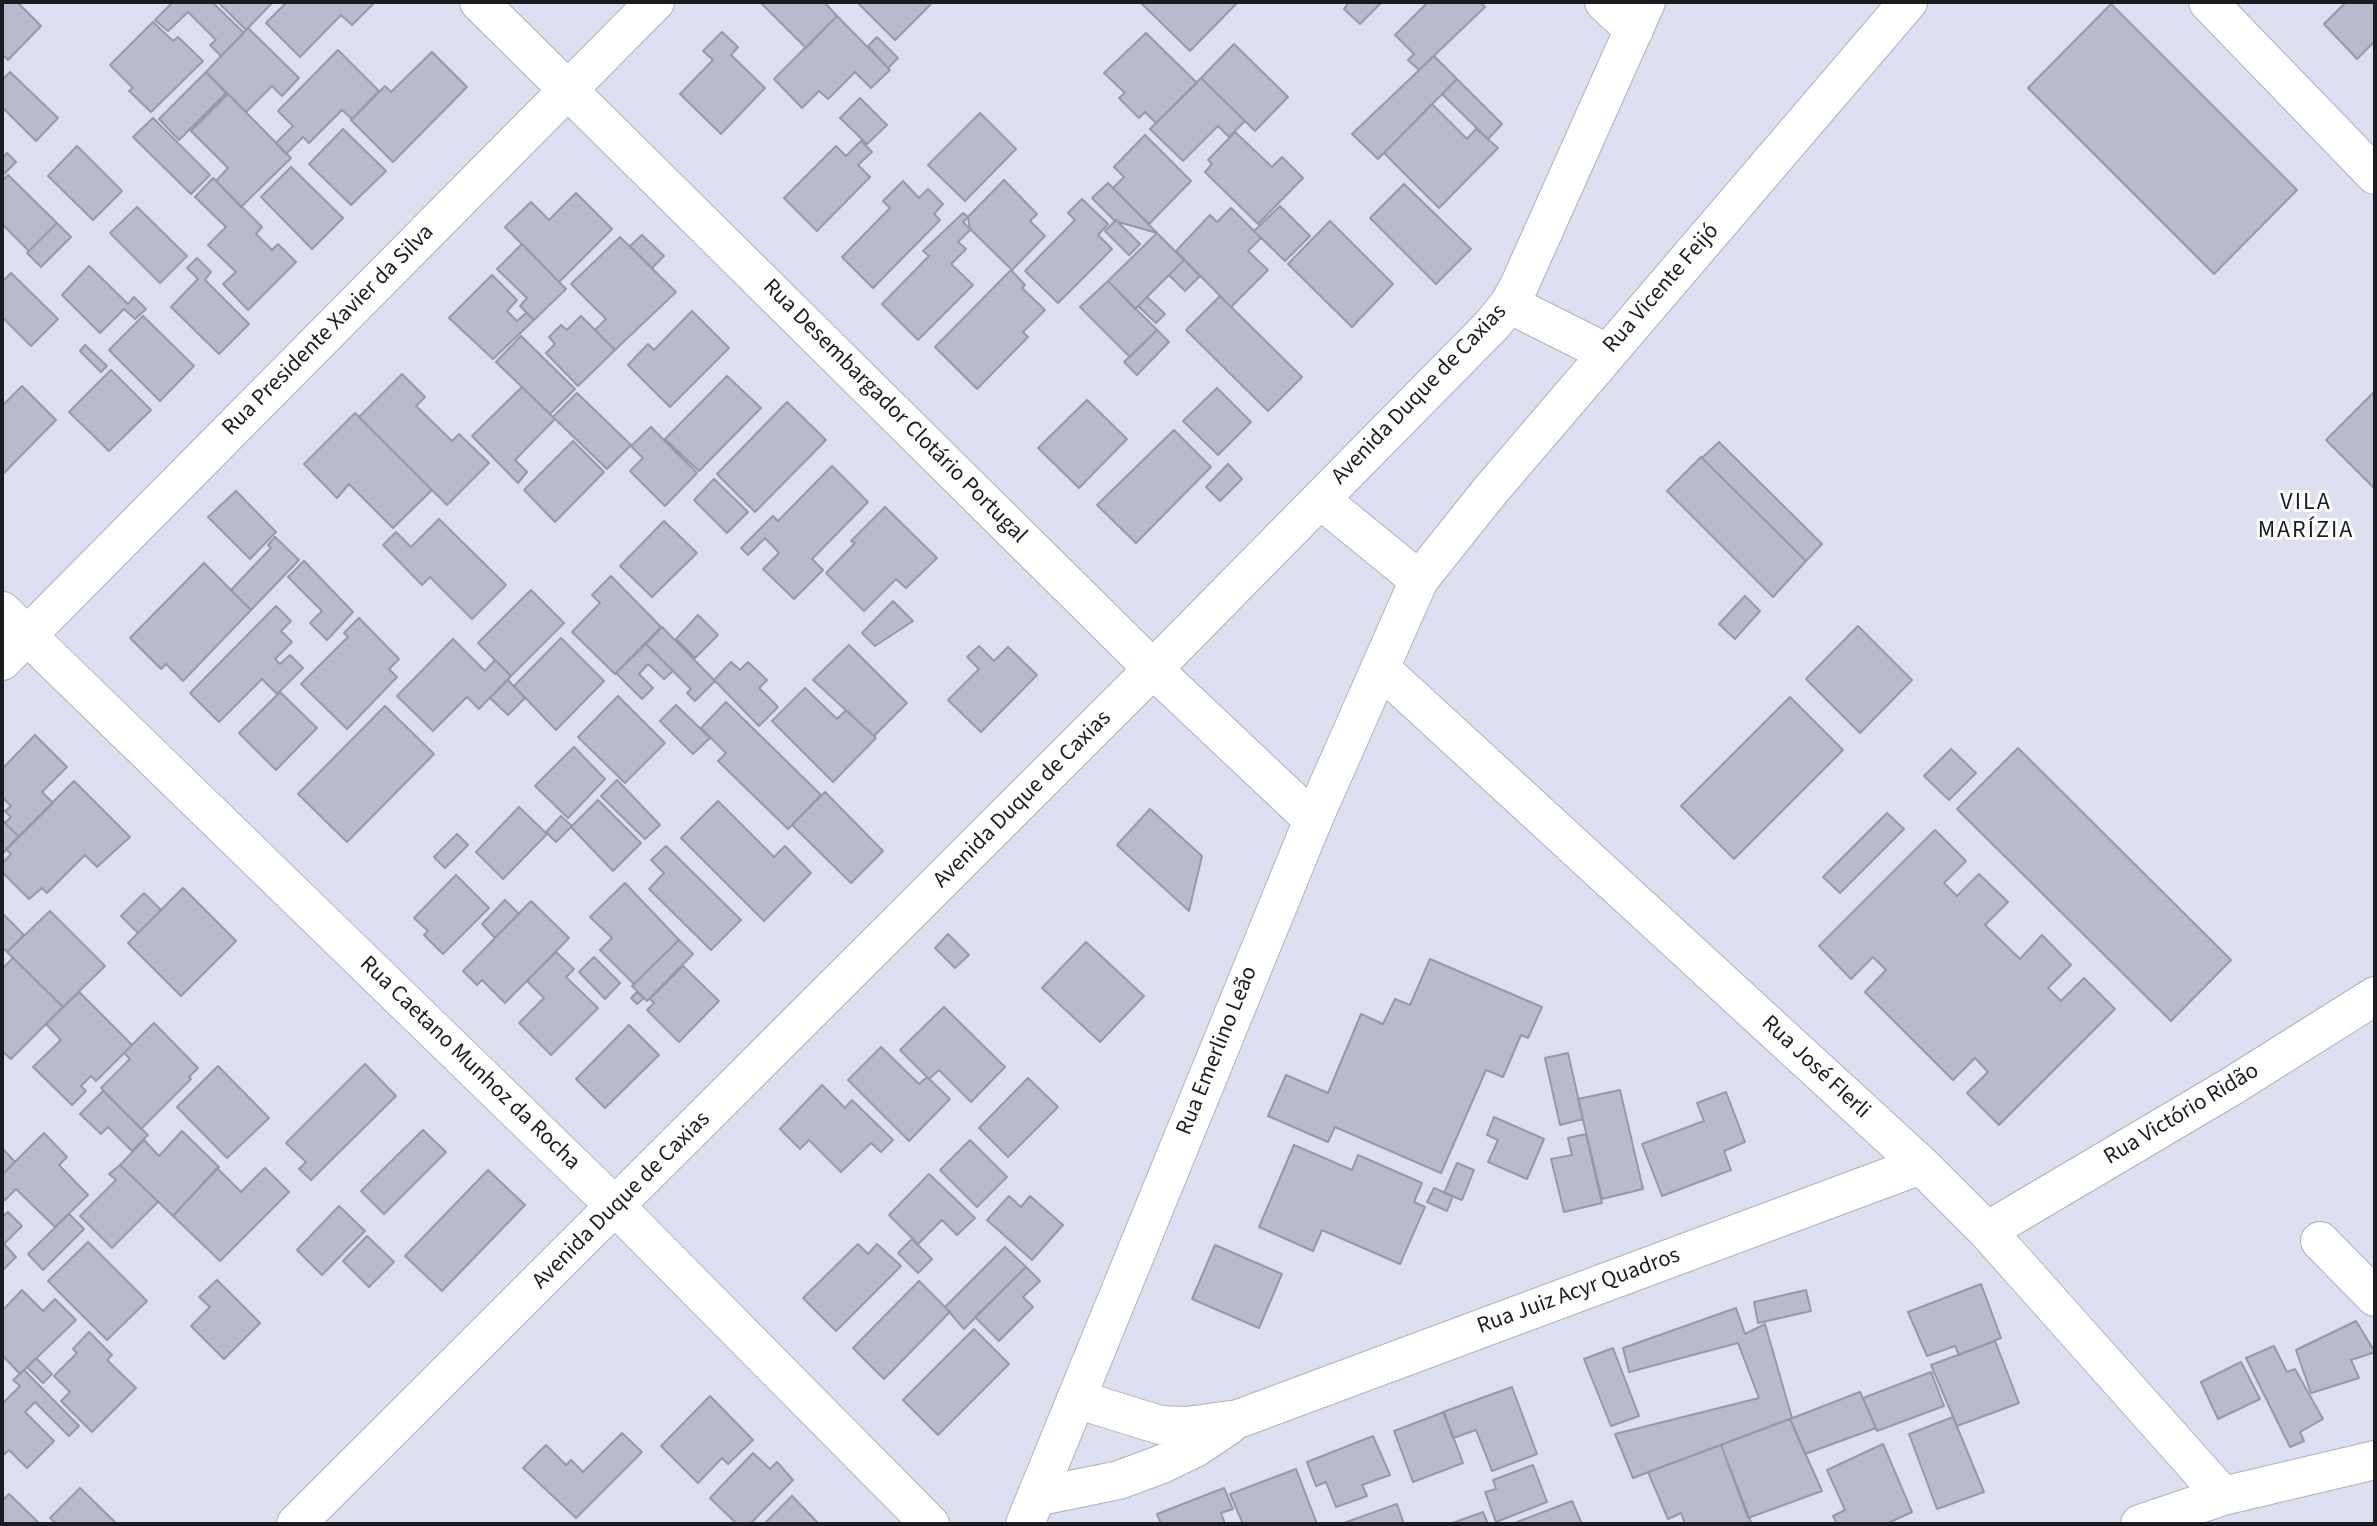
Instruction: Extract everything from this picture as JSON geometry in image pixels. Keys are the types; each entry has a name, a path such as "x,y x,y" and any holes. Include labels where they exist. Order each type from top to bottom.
{"street":[{"name":"Rua Desembargador Clotário Portugal","path":"479,2 1153,669 1313,820"},
{"name":"Rua Presidente Xavier da Silva","path":"10,636 655,2"},
{"path":"1604,2 1640,16"},
{"name":"Rua Vicente Feijó","path":"1419,580 1490,491 1908,2"},
{"path":"2208,2 2375,175"},
{"name":"Avenida Duque de Caxias","path":"296,1524 1153,669 1492,325 1519,286 1640,16"},
{"path":"1509,304 1607,353"},
{"path":"1321,500 1419,580"},
{"name":"Rua Emerlino Leão","path":"1031,1511 1313,820 1419,580"},
{"name":"Rua Caetano Munhoz da Rocha","path":"10,636 616,1207 930,1524"},
{"name":"Rua José FIerli","path":"1380,668 1921,1165 1987,1231 2222,1496"},
{"name":"Rua Victório Ridão","path":"1987,1231 2232,1086 2375,996"},
{"name":"Rua Juiz Acyr Quadros","path":"1076,1399 1160,1425 1187,1426 1238,1419 1921,1165"},
{"path":"2320,1241 2375,1297"},
{"name":"Rua Juiz Acyr Quadros","path":"1031,1511 1162,1464 1195,1448 1238,1419"},
{"path":"2140,1524 2222,1496 2375,1460"}],"building":[{"path":"2,2 17,2 41,26 8,60 2,54"},
{"path":"173,2 212,2 244,33 221,56 210,45 216,40 188,12 168,31 155,20"},
{"path":"218,2 273,2 246,30"},
{"path":"287,2 375,2 352,25 341,15 300,57 266,23"},
{"path":"760,2 824,2 837,16 806,48"},
{"path":"857,2 933,2 895,40"},
{"path":"1140,2 1238,2 1190,51"},
{"path":"1349,2 1382,2 1360,24 1344,9"},
{"path":"1428,2 1480,2 1485,7 1419,70 1408,60 1414,54 1395,35"},
{"path":"2346,2 2375,2 2375,41 2357,59 2324,24"},
{"path":"2111,4 2297,190 2214,274 2028,88"},
{"path":"837,16 890,70 871,88 855,72 828,99 819,91 802,108 774,79"},
{"path":"153,22 173,41 178,37 203,61 151,112 129,91 133,88 110,65"},
{"path":"248,28 299,78 282,96 272,86 246,112 206,72"},
{"path":"722,32 738,47 731,55 765,88 721,134 680,94 713,60 703,51"},
{"path":"1146,33 1197,83 1156,123 1145,112 1139,118 1119,98 1125,93 1104,73"},
{"path":"877,37 898,58 888,68 868,46"},
{"path":"1234,44 1288,97 1255,131 1201,78"},
{"path":"338,50 379,91 352,119 342,110 309,143 303,137 286,154 276,143 293,126 278,111"},
{"path":"432,52 467,87 393,162 351,120 385,86 391,92"},
{"path":"1434,56 1457,79 1378,159 1352,134"},
{"path":"10,72 58,118 36,141 4,109 2,111 2,80"},
{"path":"206,72 226,93 179,140 159,119"},
{"path":"1201,78 1245,121 1229,137 1218,126 1183,161 1150,129"},
{"path":"1457,79 1502,124 1488,139 1442,94"},
{"path":"228,94 291,158 241,207 216,181 228,168 191,131"},
{"path":"860,98 887,125 867,144 840,118"},
{"path":"1432,104 1467,139 1476,129 1498,148 1439,208 1384,153"},
{"path":"980,113 1016,149 965,201 928,165"},
{"path":"153,118 210,175 191,194 133,137"},
{"path":"343,129 386,171 351,205 309,164"},
{"path":"1235,132 1272,167 1282,157 1303,178 1258,224 1205,172 1212,164 1208,160"},
{"path":"1145,135 1191,181 1149,224 1113,188 1124,177 1114,167"},
{"path":"861,141 872,152 858,165 870,177 817,231 784,198 836,146 846,156"},
{"path":"77,146 122,191 93,220 48,176"},
{"path":"7,153 16,162 2,176 2,159"},
{"path":"291,167 343,218 312,249 261,197"},
{"path":"8,175 57,223 29,251 2,224 2,181"},
{"path":"213,178 262,227 256,234 272,250 278,244 296,262 248,310 223,284 236,272 208,245 226,227 195,197"},
{"path":"1004,180 1037,214 1030,221 1045,236 1012,270 963,222"},
{"path":"903,181 919,198 928,189 943,204 934,214 940,220 873,288 842,257 890,208 883,201"},
{"path":"1108,183 1157,233 1115,221 1092,198"},
{"path":"1404,184 1471,249 1436,284 1370,218"},
{"path":"576,193 612,229 559,282 505,227 531,202 549,220"},
{"path":"1082,199 1108,224 1098,235 1112,249 1058,303 1025,271 1075,220 1068,213"},
{"path":"1280,206 1310,236 1285,261 1254,231"},
{"path":"137,207 187,256 160,283 110,233"},
{"path":"1231,208 1261,238 1248,251 1268,270 1231,307 1176,251 1210,215 1217,222"},
{"path":"963,213 968,217 970,230 958,242 966,249 951,264 973,285 918,340 882,304 929,256 923,251"},
{"path":"1116,220 1140,244 1129,255 1105,231"},
{"path":"1330,221 1393,284 1352,327 1288,264"},
{"path":"57,223 71,237 41,267 27,253"},
{"path":"1157,233 1184,260 1135,309 1108,281"},
{"path":"642,235 664,256 652,268 630,246"},
{"path":"620,237 676,292 615,350 595,330 606,319 571,284"},
{"path":"522,244 566,289 534,320 520,306 527,298 497,269"},
{"path":"197,258 211,272 205,280 249,324 219,354 171,307 198,279 187,268"},
{"path":"1184,260 1200,276 1185,291 1169,275"},
{"path":"89,266 128,304 134,297 146,309 135,319 124,309 100,333 62,295"},
{"path":"1011,270 1025,285 1022,288 1045,310 1023,332 1028,337 977,389 935,347"},
{"path":"11,273 58,319 31,346 2,317 2,282"},
{"path":"492,275 517,300 507,311 517,321 526,313 534,320 493,359 449,318"},
{"path":"1108,281 1157,330 1130,357 1080,307"},
{"path":"1220,296 1302,377 1268,411 1186,330"},
{"path":"1147,297 1165,314 1156,323 1138,306"},
{"path":"692,311 729,348 670,407 628,365 648,344 654,350"},
{"path":"143,316 194,366 160,401 109,350"},
{"path":"581,316 615,350 578,386 546,353 555,344 549,337 561,325 567,330"},
{"path":"1157,330 1169,342 1137,375 1124,362"},
{"path":"521,336 575,389 550,414 496,362"},
{"path":"85,345 107,366 101,372 80,351"},
{"path":"111,370 151,410 109,451 69,412"},
{"path":"402,374 425,397 416,406 452,441 459,434 489,463 447,505 359,417"},
{"path":"727,376 761,408 699,471 665,439"},
{"path":"22,386 56,420 2,475 2,402 4,404"},
{"path":"522,387 555,419 515,460 527,472 518,483 472,436"},
{"path":"1217,388 1251,422 1218,455 1183,421"},
{"path":"2375,391 2375,489 2326,440"},
{"path":"577,393 631,445 607,469 553,417"},
{"path":"1087,400 1127,439 1079,488 1038,448"},
{"path":"787,402 826,440 755,512 717,474"},
{"path":"355,413 432,490 393,528 349,484 337,498 304,464"},
{"path":"651,427 697,473 665,506 630,471 643,458 631,446"},
{"path":"1174,430 1211,467 1136,543 1097,505"},
{"path":"573,441 604,472 555,522 524,490"},
{"path":"1719,442 1822,544 1806,561 1702,458"},
{"path":"1701,457 1806,561 1773,597 1667,491"},
{"path":"1228,464 1242,479 1220,501 1206,487"},
{"path":"832,466 868,502 812,559 823,570 794,599 763,569 779,553 765,538 748,555 741,548 773,516 778,521"},
{"path":"714,479 748,512 727,533 694,500"},
{"path":"236,491 276,532 250,559 208,517"},
{"path":"885,507 937,558 906,588 896,579 864,611 826,573 855,543 851,541"},
{"path":"439,519 506,585 472,619 430,577 422,585 383,545 396,532 411,547"},
{"path":"664,521 697,553 652,597 620,566"},
{"path":"275,537 299,560 251,610 231,590 271,548 268,545"},
{"path":"304,561 353,612 327,640 310,623 322,611 288,577"},
{"path":"204,563 251,610 183,681 166,664 161,669 130,638"},
{"path":"611,576 661,627 615,674 572,632 600,603 592,595"},
{"path":"531,590 564,623 511,676 478,643"},
{"path":"1745,596 1760,611 1735,639 1719,624"},
{"path":"893,601 913,621 875,646 862,633"},
{"path":"276,606 291,621 281,631 292,642 275,659 280,664 290,655 303,668 277,694 262,679 219,722 190,693"},
{"path":"698,615 718,635 695,658 676,639"},
{"path":"359,618 399,659 389,669 397,677 347,729 301,684 348,637 344,633"},
{"path":"1858,626 1912,680 1860,733 1806,679"},
{"path":"662,627 715,681 695,701 687,693 691,689 646,644"},
{"path":"561,638 604,681 556,730 514,686"},
{"path":"453,639 485,671 495,660 511,676 479,709 467,697 433,731 397,696"},
{"path":"646,644 673,671 664,679 648,664 639,674 653,688 642,699 616,673"},
{"path":"849,645 907,703 874,736 813,680"},
{"path":"979,646 994,661 1008,647 1037,675 981,732 948,700 979,669 967,657"},
{"path":"731,662 740,670 748,662 767,680 759,688 778,707 759,726 714,680"},
{"path":"508,680 525,698 508,715 490,698"},
{"path":"805,688 837,719 846,710 876,738 833,782 772,721"},
{"path":"280,692 317,728 276,770 239,733"},
{"path":"618,696 665,743 625,783 578,737"},
{"path":"1790,697 1843,750 1734,859 1681,806"},
{"path":"726,702 821,795 788,829 718,761 726,753 701,728"},
{"path":"676,705 710,738 693,754 660,721"},
{"path":"385,706 434,754 347,842 298,794"},
{"path":"35,735 67,767 42,792 53,803 19,837 5,823 11,817 5,811 11,806 2,797 2,769"},
{"path":"574,747 605,779 568,818 535,786"},
{"path":"2018,748 2231,960 2171,1021 1957,809"},
{"path":"1951,749 1976,773 1949,800 1924,776"},
{"path":"617,780 660,825 645,839 601,796"},
{"path":"74,781 130,837 97,867 85,855 47,893 42,888 29,899 2,872 2,864 11,854 6,849"},
{"path":"825,792 883,851 851,883 792,825"},
{"path":"598,800 641,843 613,871 571,827"},
{"path":"718,801 774,857 785,846 811,873 764,921 681,838"},
{"path":"519,807 547,834 503,879 476,852"},
{"path":"1150,809 1202,856 1189,911 1117,845"},
{"path":"1887,813 1904,829 1840,893 1823,877"},
{"path":"561,816 572,826 556,842 546,832"},
{"path":"2,820 19,837 2,854"},
{"path":"1935,830 1966,861 1944,883 1957,896 1979,874 2008,902 1985,925 2020,959 2042,935 2071,965 2048,988 2061,1001 2084,978 2115,1009 1999,1125 1967,1093 1988,1072 1975,1058 1953,1080 1865,992 1886,970 1873,957 1851,979 1819,946"},
{"path":"457,834 468,845 445,868 434,857"},
{"path":"666,846 741,920 711,950 649,889 664,873 651,860"},
{"path":"456,875 489,908 443,954 424,935 428,931 414,918"},
{"path":"625,883 679,940 634,984 600,950 612,938 590,917"},
{"path":"183,888 236,941 181,996 128,943"},
{"path":"144,893 161,910 138,933 121,916"},
{"path":"505,900 519,914 495,938 482,924"},
{"path":"531,901 569,938 505,1003 482,980 477,985 463,971"},
{"path":"50,911 105,966 63,1007 7,952"},
{"path":"2,913 24,935 7,952 2,947"},
{"path":"948,934 969,955 955,968 935,948"},
{"path":"679,940 693,954 647,1001 632,986"},
{"path":"1086,942 1144,996 1100,1042 1042,988"},
{"path":"556,952 574,969 566,977 598,1008 551,1055 519,1023 544,998 527,981"},
{"path":"594,957 620,983 605,999 579,972"},
{"path":"13,958 63,1007 11,1059 2,1051 2,969"},
{"path":"1430,959 1542,1007 1528,1038 1521,1035 1503,1077 1486,1070 1441,1173 1335,1127 1328,1142 1268,1116 1286,1075 1328,1093 1361,1014 1383,1024 1395,999 1410,1005"},
{"path":"683,966 719,1001 679,1042 647,1010 654,1003 650,999"},
{"path":"79,992 132,1045 96,1081 91,1076 81,1086 86,1091 72,1105 33,1067 61,1040 46,1024"},
{"path":"637,992 644,998 637,1004 631,998"},
{"path":"944,1007 1005,1067 971,1102 939,1070 929,1079 900,1050"},
{"path":"154,1023 198,1068 189,1077 191,1079 141,1129 101,1088 130,1059 124,1053"},
{"path":"629,1025 659,1055 605,1108 576,1079"},
{"path":"881,1047 919,1084 927,1077 950,1099 909,1141 848,1080"},
{"path":"1568,1053 1583,1119 1560,1125 1545,1058"},
{"path":"365,1064 396,1096 311,1180 299,1169 306,1162 286,1143"},
{"path":"218,1066 269,1118 227,1158 177,1107"},
{"path":"1028,1078 1058,1107 1008,1157 979,1128"},
{"path":"822,1085 845,1108 852,1100 893,1140 881,1152 871,1143 841,1172 809,1140 800,1149 780,1129"},
{"path":"1620,1090 1643,1189 1602,1199 1578,1099"},
{"path":"103,1091 148,1135 132,1151 108,1127 101,1134 80,1114"},
{"path":"1726,1092 1745,1142 1724,1151 1731,1170 1662,1196 1642,1144 1704,1121 1697,1103"},
{"path":"1494,1117 1544,1139 1527,1179 1488,1162 1498,1140 1487,1135"},
{"path":"423,1130 446,1152 384,1214 361,1191"},
{"path":"182,1131 219,1167 173,1216 120,1165 144,1140 159,1156"},
{"path":"44,1133 67,1157 59,1165 88,1195 55,1227 16,1189 5,1200 2,1196 2,1175"},
{"path":"1586,1134 1602,1203 1564,1212 1551,1159 1572,1155 1568,1138"},
{"path":"970,1140 1007,1177 977,1207 940,1170"},
{"path":"1294,1145 1352,1170 1358,1155 1422,1183 1414,1202 1425,1207 1400,1264 1322,1230 1313,1251 1259,1227"},
{"path":"2,1148 15,1162 2,1175"},
{"path":"1457,1163 1474,1170 1462,1200 1444,1193"},
{"path":"120,1165 158,1202 112,1248 80,1216 116,1180 109,1174"},
{"path":"217,1168 241,1192 265,1168 289,1192 220,1261 173,1216"},
{"path":"488,1170 525,1205 442,1291 405,1256"},
{"path":"929,1174 975,1218 957,1235 942,1220 918,1244 889,1215"},
{"path":"1434,1188 1453,1196 1447,1211 1427,1202"},
{"path":"1009,1196 1021,1207 1030,1196 1063,1225 1032,1260 987,1220"},
{"path":"339,1206 365,1231 322,1275 297,1250"},
{"path":"8,1212 22,1226 4,1244 16,1257 2,1271 2,1217"},
{"path":"69,1214 84,1229 43,1270 28,1254"},
{"path":"367,1236 394,1262 369,1287 343,1261"},
{"path":"912,1239 932,1259 918,1273 898,1253"},
{"path":"88,1242 147,1301 107,1340 48,1281"},
{"path":"858,1244 868,1254 877,1244 901,1266 836,1331 803,1298"},
{"path":"1215,1245 1282,1274 1259,1328 1192,1299"},
{"path":"1005,1247 1026,1267 964,1329 945,1307"},
{"path":"1026,1267 1040,1281 1023,1297 1033,1307 999,1341 975,1317"},
{"path":"217,1280 260,1323 224,1359 191,1326 210,1307 199,1297"},
{"path":"919,1281 950,1312 884,1379 853,1348"},
{"path":"1981,1284 2001,1338 1959,1355 1955,1346 1927,1356 1908,1312"},
{"path":"22,1290 43,1311 55,1299 76,1320 20,1374 2,1355 2,1311"},
{"path":"1806,1290 1811,1311 1758,1323 1754,1302"},
{"path":"1736,1308 1745,1334 1765,1324 1792,1418 1633,1478 1615,1434 1759,1398 1738,1343 1629,1372 1623,1348"},
{"path":"2356,1321 2375,1352 2351,1360 2359,1378 2311,1393 2296,1350"},
{"path":"974,1329 1009,1364 938,1435 903,1400"},
{"path":"89,1332 112,1355 107,1360 136,1388 92,1432 61,1401 70,1392 54,1376 77,1353 73,1349"},
{"path":"1995,1341 2019,1403 1957,1426 1931,1365"},
{"path":"2274,1346 2287,1372 2295,1369 2323,1419 2300,1432 2304,1441 2290,1447 2246,1358"},
{"path":"1613,1348 1639,1416 1611,1426 1584,1359"},
{"path":"36,1358 52,1374 43,1383 27,1367"},
{"path":"2241,1362 2260,1399 2218,1419 2201,1382"},
{"path":"24,1370 79,1426 69,1436 35,1402 25,1412 54,1441 27,1468 9,1450 2,1456 2,1404 20,1386 13,1380"},
{"path":"1931,1372 1944,1406 1877,1431 1863,1398"},
{"path":"1512,1387 1537,1454 1492,1471 1476,1430 1453,1438 1443,1412"},
{"path":"1860,1392 1876,1428 1805,1454 1790,1419"},
{"path":"710,1396 753,1440 728,1464 722,1458 698,1483 661,1446"},
{"path":"1444,1412 1463,1463 1413,1482 1394,1431"},
{"path":"1953,1417 1984,1492 1937,1509 1909,1434"},
{"path":"1790,1419 1822,1491 1748,1518 1721,1445"},
{"path":"622,1433 642,1452 576,1518 523,1468 546,1445 566,1465 571,1460 583,1472"},
{"path":"1373,1436 1390,1475 1362,1485 1367,1496 1336,1507 1326,1482 1316,1486 1307,1462"},
{"path":"1883,1444 1912,1512 1886,1524 1837,1524 1833,1516 1845,1510 1827,1470"},
{"path":"1721,1445 1751,1522 1685,1524 1681,1513 1668,1519 1648,1472"},
{"path":"753,1453 770,1469 777,1462 793,1480 750,1524 737,1524 710,1498"},
{"path":"1533,1465 1547,1502 1496,1522 1485,1492 1496,1489 1493,1480"},
{"path":"1296,1469 1317,1524 1243,1524 1230,1494"},
{"path":"80,1488 117,1524 57,1524 50,1518"},
{"path":"1224,1488 1233,1509 1221,1513 1225,1524 1161,1524 1157,1514"},
{"path":"9,1494 39,1523 2,1524 2,1501"},
{"path":"792,1496 819,1524 764,1524"},
{"path":"1572,1501 1582,1524 1512,1524"},
{"path":"1397,1504 1404,1524 1341,1524"},
{"path":"1483,1512 1488,1524 1450,1524"}],"district":[{"name":"VILA MARÍZIA","path":"2306,518"}]}
